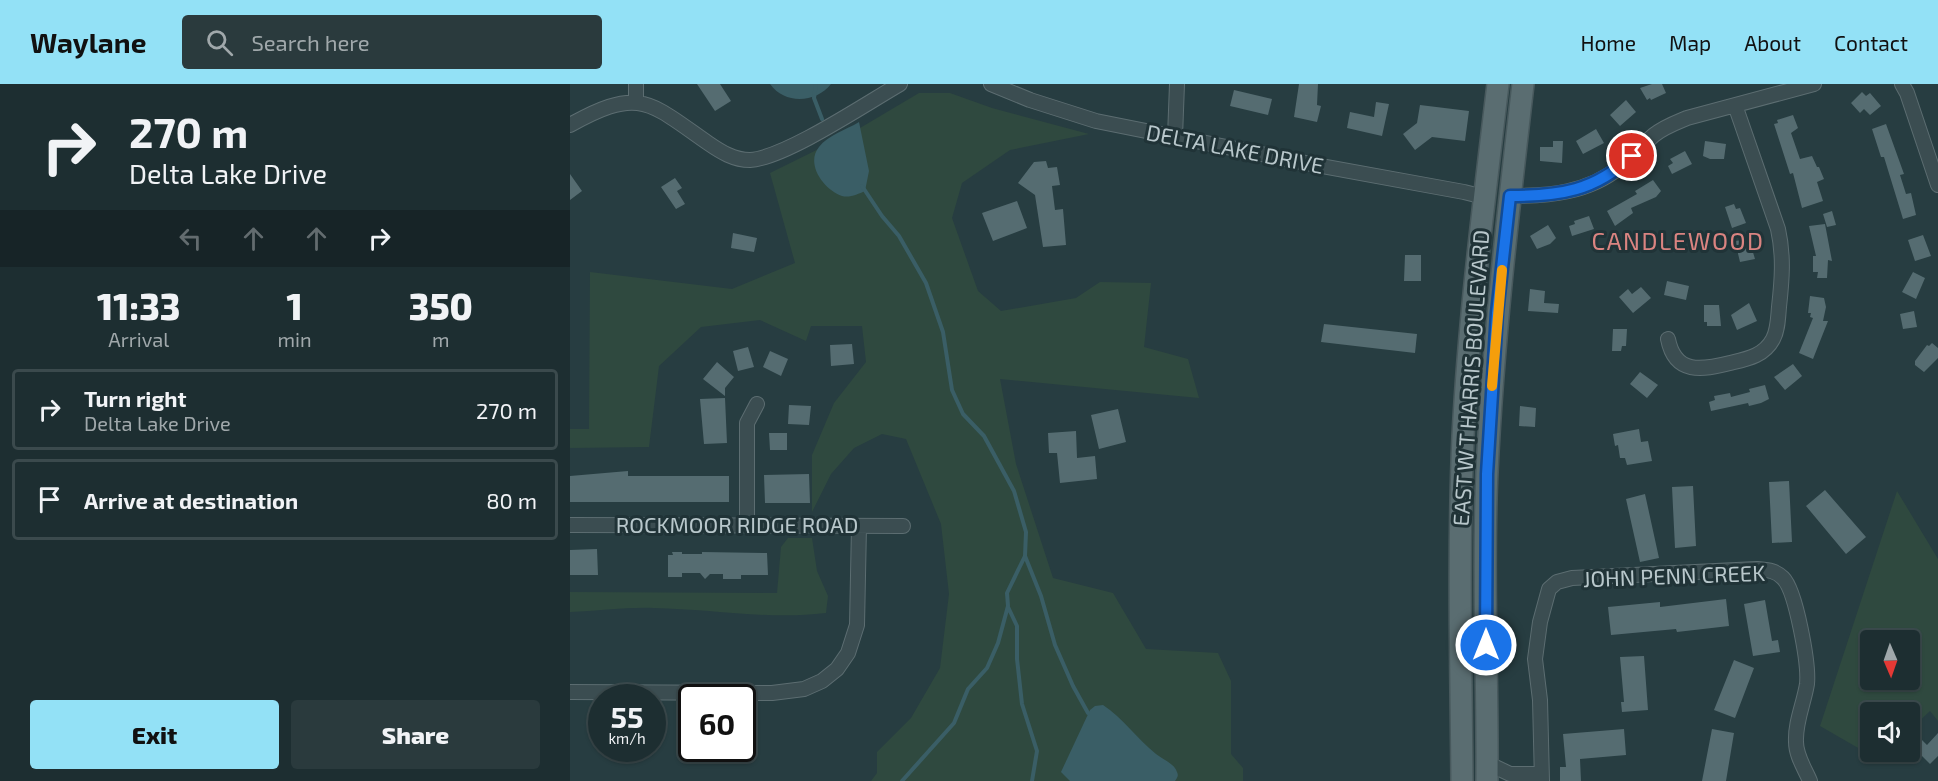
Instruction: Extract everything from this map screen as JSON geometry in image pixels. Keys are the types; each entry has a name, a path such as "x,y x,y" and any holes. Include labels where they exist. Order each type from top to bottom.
{"main road":[{"name":"EAST W T HARRIS BOULEVARD","path":"1462,781 1461,502 1470,321 1498,84"},
{"name":"EAST W T HARRIS BOULEVARD","path":"1487,772 1485,587 1487,474 1495,335 1523,84"},
{"path":"1491,137 1503,184 1510,196"},
{"path":"1484,197 1494,208 1502,267"}],"street":[{"path":"636,84 636,102"},
{"path":"570,125 617,104 636,102 660,110 731,157 750,160 763,158 804,139 900,84"},
{"name":"DELTA LAKE DRIVE","path":"991,84 1066,113 1175,137 1484,197"},
{"path":"1175,137 1177,84"},
{"path":"1510,196 1554,194 1589,186 1606,178 1621,167 1653,136 1670,125 1687,118 1814,84"},
{"path":"1902,84 1938,185"},
{"path":"1668,339 1675,356 1682,363 1692,368 1707,369 1758,355 1767,348 1777,328 1784,268 1783,249 1735,105"},
{"path":"747,526 747,423 757,404"},
{"name":"ROCKMOOR RIDGE ROAD","path":"570,525 903,526"},
{"path":"570,692 772,693 804,689 822,681 843,661 855,635 859,526"},
{"name":"JOHN PENN CREEK","path":"1541,778 1540,700 1535,659 1540,622 1549,589 1557,582 1572,578 1757,569 1770,570 1785,580 1797,614 1807,668 1806,689 1796,744 1810,781"},
{"path":"1487,772 1541,778"}],"green space":[{"path":"919,93 950,93 992,108 1089,134 1010,150 962,183 952,218 978,291 1001,311 1076,298 1100,282 1151,283 1144,347 1188,359 1199,398 1000,379 1016,464 1053,578 1113,593 1146,649 1218,653 1231,681 1231,754 1243,768 1243,781 871,781 877,773 877,752 911,718 940,668 949,594 941,524 906,439 882,434 854,448 831,474 812,512 812,455 834,403 866,362 862,326 811,326 806,341 760,320 701,327 659,366 649,447 570,448 570,429 589,429 590,272 732,289 795,263 770,173 855,131"},
{"path":"1897,491 1938,559 1938,721 1930,711 1920,720 1920,702 1860,702 1860,749 1820,726"},
{"path":"788,538 812,538 817,571 828,596 826,613 761,615 644,608 570,612 570,592 777,593 781,547"}],"water":[{"path":"770,84 831,84 817,95 800,99 784,96"},
{"path":"859,122 869,171 865,191 851,196 842,196 829,188 819,176 815,168 815,154 827,139"},
{"path":"1103,705 1149,748 1176,769 1178,777 1175,781 1070,781 1061,772 1090,710 1095,706"}],"building":[{"path":"697,84 720,84 731,101 715,111"},
{"path":"1299,84 1318,84 1317,105 1321,106 1317,122 1294,117"},
{"path":"1662,84 1666,93 1647,100 1640,88"},
{"path":"1234,90 1272,99 1268,115 1230,106"},
{"path":"1862,92 1866,96 1870,93 1881,106 1870,115 1864,109 1860,113 1851,103"},
{"path":"1626,100 1636,112 1620,126 1610,115"},
{"path":"1376,102 1389,104 1382,136 1347,128 1350,112 1374,117"},
{"path":"1420,105 1469,111 1465,141 1432,137 1415,150 1403,134 1417,123"},
{"path":"1793,115 1798,128 1791,133 1800,159 1812,156 1824,179 1817,182 1823,201 1802,208 1793,173 1790,174 1774,124 1778,123 1777,120"},
{"path":"1886,124 1904,174 1900,175 1906,194 1911,193 1916,215 1903,219 1884,157 1881,157 1872,129"},
{"path":"1596,129 1604,143 1583,154 1576,141"},
{"path":"1553,141 1563,141 1562,163 1540,161 1540,147 1553,147"},
{"path":"1705,141 1726,144 1724,159 1710,159 1703,156"},
{"path":"1685,151 1692,164 1672,174 1668,166 1673,163 1670,159"},
{"path":"1046,161 1048,168 1057,167 1060,185 1052,186 1055,210 1063,209 1066,245 1043,247 1035,195 1018,183 1034,162"},
{"path":"570,174 582,191 570,200"},
{"path":"675,178 682,188 677,191 685,204 676,209 661,187"},
{"path":"1653,180 1661,191 1656,197 1631,208 1633,213 1615,226 1607,211 1637,194 1635,191"},
{"path":"1017,201 1027,228 993,241 982,213"},
{"path":"1734,204 1736,209 1740,208 1746,223 1732,228 1725,207"},
{"path":"1832,211 1836,225 1827,227 1823,214"},
{"path":"1589,216 1594,229 1572,236 1569,226 1575,224 1574,221"},
{"path":"1825,224 1832,261 1828,260 1827,278 1817,278 1818,272 1813,272 1813,256 1816,256 1809,226"},
{"path":"1548,225 1556,238 1550,244 1537,249 1530,236"},
{"path":"733,233 757,238 754,252 731,248"},
{"path":"1923,235 1931,256 1915,261 1908,240"},
{"path":"1749,239 1755,259 1740,262 1735,241"},
{"path":"1405,255 1421,255 1421,281 1404,281"},
{"path":"1913,272 1925,278 1916,299 1902,292"},
{"path":"1667,281 1689,286 1686,300 1664,295"},
{"path":"1641,287 1651,298 1633,313 1619,297 1628,289 1632,294"},
{"path":"1530,289 1545,291 1544,303 1559,304 1558,313 1528,311"},
{"path":"1810,296 1824,298 1826,307 1823,321 1828,321 1813,359 1799,353 1813,318 1810,317 1811,313 1808,313"},
{"path":"1749,303 1757,321 1737,330 1731,315"},
{"path":"1704,305 1719,305 1721,326 1707,326 1707,322 1704,322"},
{"path":"1914,311 1917,327 1903,329 1900,314"},
{"path":"1324,324 1417,334 1415,353 1321,342"},
{"path":"1613,329 1627,329 1626,346 1622,346 1621,351 1612,351"},
{"path":"1932,343 1938,348 1938,358 1924,372 1915,365 1915,361 1927,345"},
{"path":"852,344 854,364 831,366 830,345"},
{"path":"748,347 754,367 738,371 733,351"},
{"path":"770,351 788,359 781,376 763,367"},
{"path":"717,362 734,377 725,388 725,396 703,379"},
{"path":"1793,364 1802,376 1785,390 1774,377"},
{"path":"1640,372 1658,385 1647,398 1630,384"},
{"path":"1765,385 1769,399 1761,403 1749,406 1748,403 1711,411 1709,402 1715,400 1714,396 1730,393 1731,397"},
{"path":"725,398 727,443 704,444 700,399"},
{"path":"789,405 811,406 809,425 788,424"},
{"path":"1520,406 1536,408 1535,427 1519,426"},
{"path":"1118,409 1126,442 1099,449 1091,415"},
{"path":"1639,429 1641,442 1648,441 1652,461 1627,465 1625,458 1620,458 1613,434"},
{"path":"1076,431 1077,458 1095,456 1097,479 1060,483 1057,453 1049,453 1048,433"},
{"path":"769,433 787,433 787,450 770,450"},
{"path":"628,471 628,476 729,476 729,502 570,502 570,476"},
{"path":"809,474 810,503 765,503 764,475"},
{"path":"1789,481 1792,542 1772,543 1769,482"},
{"path":"1693,486 1696,546 1675,548 1672,487"},
{"path":"1825,490 1866,537 1846,554 1806,506"},
{"path":"1645,494 1659,558 1640,562 1626,499"},
{"path":"597,549 598,575 570,575 570,550"},
{"path":"672,552 682,552 682,554 767,553 768,575 741,575 741,579 723,579 723,574 710,574 705,579 700,573 682,573 682,577 668,577 668,555 673,555"},
{"path":"1726,599 1729,626 1677,632 1676,629 1611,635 1608,607 1660,602 1660,607"},
{"path":"1765,600 1772,641 1778,640 1780,652 1753,656 1744,604"},
{"path":"1644,656 1648,710 1622,712 1621,702 1624,702 1620,657"},
{"path":"1734,660 1754,668 1735,718 1714,710"},
{"path":"1624,729 1626,755 1580,759 1581,781 1560,781 1560,767 1566,767 1563,734"},
{"path":"1712,729 1734,733 1726,781 1702,781"},
{"path":"1938,733 1938,756 1930,764 1920,754 1920,738 1927,745"}],"waterway":[{"path":"816,84 814,98 822,119"},
{"path":"862,186 899,236 926,283 943,332 952,390 963,414 984,436 1014,491 1026,532 1025,556 1007,593 1008,606 998,643 987,668 968,689 954,723 902,781"},
{"path":"1025,556 1041,596 1055,645 1088,713"},
{"path":"1008,607 1017,626 1017,659 1022,704 1037,751 1032,781"}],"slow traffic":[{"path":"1492,386 1502,270"}],"district":[{"name":"CANDLEWOOD","path":"1678,242"}],"route":[{"path":"1486,645 1487,474 1491,394 1510,196 1534,196 1580,189 1606,178 1632,156"}]}
